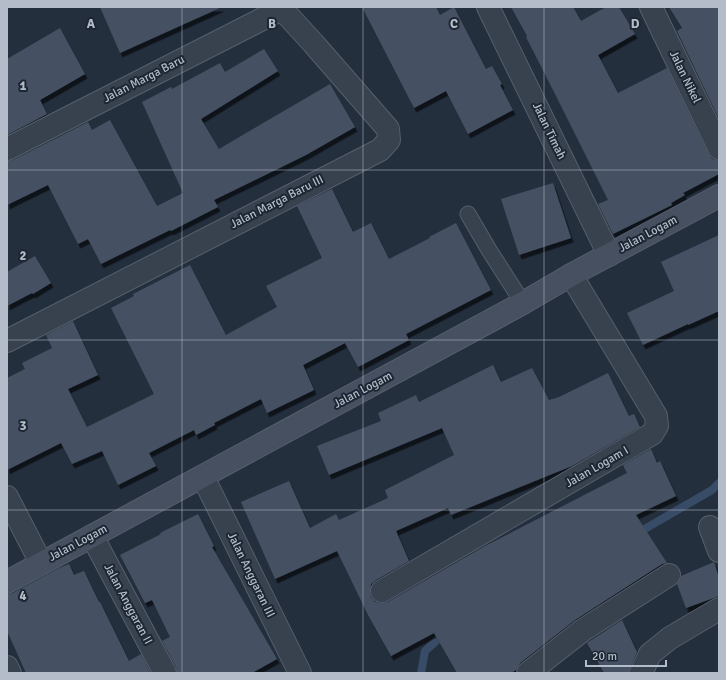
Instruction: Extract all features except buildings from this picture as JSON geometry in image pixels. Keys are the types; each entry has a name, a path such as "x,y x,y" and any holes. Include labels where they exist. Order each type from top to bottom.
{"street":[{"name":"Jalan Timah","path":"488,7 609,255"},
{"name":"Jalan Nikel","path":"651,7 719,148"},
{"name":"Jalan Marga Baru","path":"7,149 281,8"},
{"name":"Jalan Marga Baru III","path":"7,341 380,150 389,140 388,129 281,8"},
{"name":"Jalan Logam","path":"7,582 523,304 571,274 719,196"},
{"name":"Jalan Logam I","path":"382,591 652,434 657,426 656,416 571,274"},
{"name":"Jalan Anggaran III","path":"202,477 300,673"},
{"path":"7,496 41,563"},
{"path":"710,527 719,551"},
{"name":"Jalan Anggaran II","path":"92,536 165,673"},
{"path":"528,673 583,630 669,575"},
{"path":"641,673 650,654 670,638 719,609"},
{"path":"7,667 10,673"}],"lane":[{"path":"468,214 523,304"}],"waterway":[{"path":"636,534 712,490 719,483"},
{"path":"421,673 425,651 445,633"}]}
